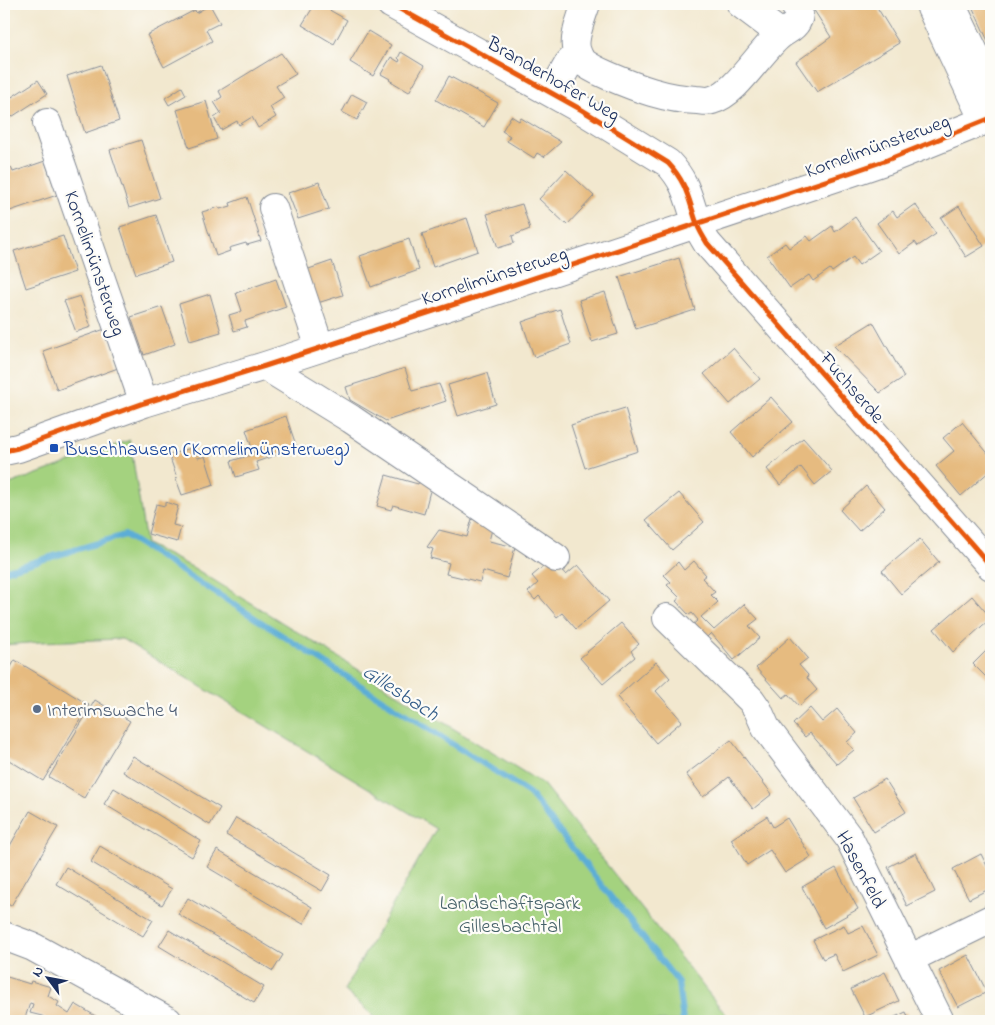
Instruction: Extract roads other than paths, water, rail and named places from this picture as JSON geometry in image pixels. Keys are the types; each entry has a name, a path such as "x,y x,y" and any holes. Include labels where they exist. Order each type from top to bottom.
{"street":[{"name":"Branderhofer Weg","path":"391,4 582,110 668,163 677,173 686,190 696,224"},
{"path":"586,4 577,35 576,49 580,60 624,83 664,96 711,101 724,94 736,84 781,34 791,29 797,22 799,16 794,4"},
{"path":"741,4 781,34"},
{"path":"931,4 988,119"},
{"path":"951,4 991,86"},
{"path":"552,93 569,63 578,56"},
{"name":"Kornelimünsterweg","path":"4,451 18,448 144,403 266,366 887,160 988,119"},
{"name":"Kornelimünsterweg","path":"47,123 144,403"},
{"path":"274,208 320,348"},
{"name":"Fuchserde","path":"696,224 707,243 991,566"},
{"path":"266,366 352,420 556,558"},
{"name":"Hasenfeld","path":"667,618 751,700 766,728 849,838 940,1021"},
{"path":"909,959 991,919"},
{"path":"4,936 32,947 168,1021"}],"waterway":[{"name":"Gillesbach","path":"4,571 125,535 529,793 678,982 683,1021"}],"place":[{"name":"Buschhausen (Kornelimünsterweg)","path":"54,448"},
{"name":"Interimswache 4","path":"37,709"}],"park label":[{"name":"Landschaftspark Gillesbachtal","path":"510,914"}]}
